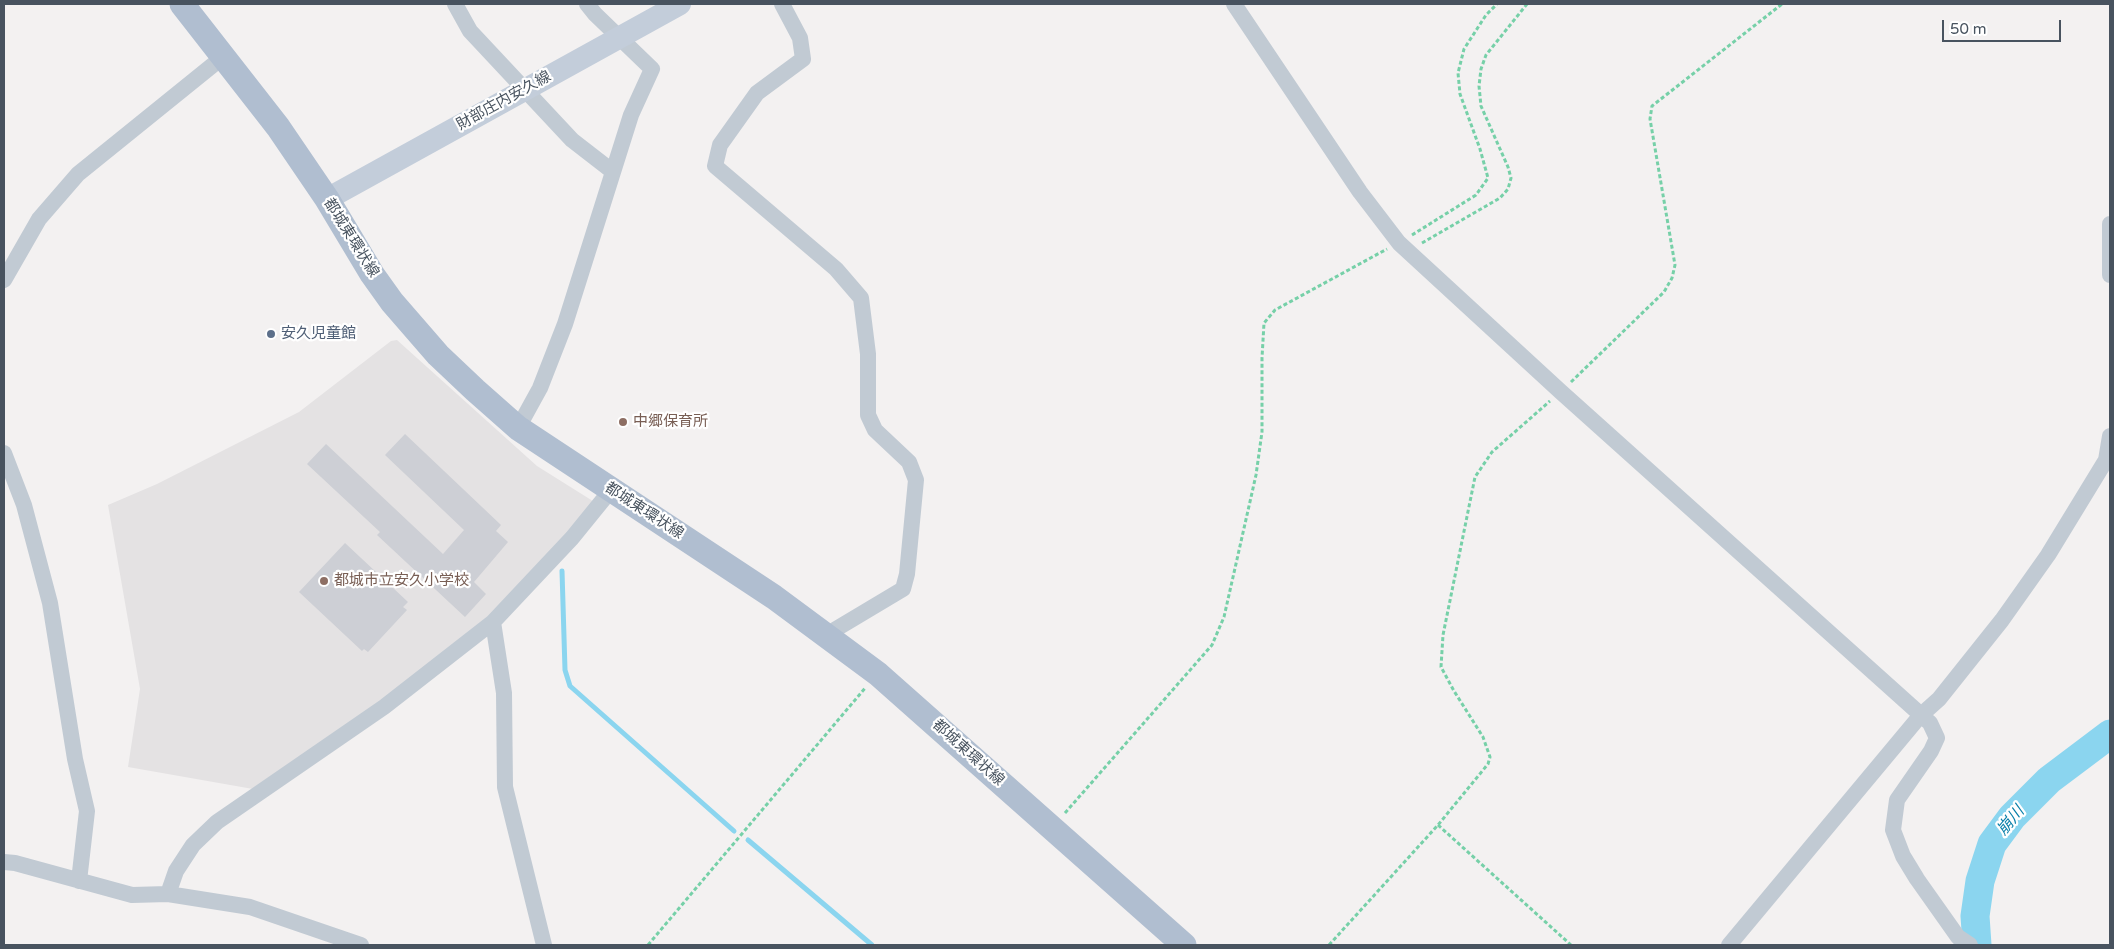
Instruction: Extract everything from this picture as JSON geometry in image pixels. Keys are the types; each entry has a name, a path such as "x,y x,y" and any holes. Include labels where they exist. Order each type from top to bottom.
{"main road":[{"name":"都城東環状線","path":"182,4 278,127 327,199 372,274 392,302 438,355 518,428 774,597 878,674 1184,945"},
{"name":"財部庄内安久線","path":"327,199 680,4"}],"street":[{"path":"455,4 470,31 572,140 612,171"},
{"path":"518,428 540,388 565,324 631,115 652,69 587,4"},
{"path":"782,4 800,38 803,59 758,92 720,145 715,166 836,269 861,298 868,354 868,415 875,430 908,462 916,480 907,574 903,589 826,635"},
{"path":"1234,4 1360,192 1403,247 1561,392 1930,723 1937,738 1931,751 1897,800 1893,830 1903,856 1917,879 1964,941"},
{"path":"4,280 39,219 78,174 224,56"},
{"path":"2110,224 2110,275"},
{"path":"1729,945 1920,716 1939,699 2002,620 2048,555 2108,462 2110,436"},
{"path":"4,453 24,505 50,603 75,759 87,811 79,881"},
{"path":"168,894 176,871 192,844 218,822 384,706 493,622 572,538 611,490"},
{"path":"493,622 504,693 505,787 544,945"},
{"path":"4,862 15,863 132,895 168,894 250,907 361,945"}],"path":[{"path":"1403,247 1476,195 1488,178 1480,149 1460,94 1458,73 1464,49 1486,15 1497,4"},
{"path":"1052,828 1212,645 1224,617 1256,475 1262,432 1264,323 1275,310 1500,198 1508,189 1510,178 1508,167 1481,106 1479,86 1481,69 1486,55 1526,4"},
{"path":"1328,945 1438,826 1483,772 1490,756 1483,737 1454,691 1441,666 1443,636 1476,477 1492,452 1561,392 1664,292 1672,278 1675,265 1650,119 1652,106 1782,4"},
{"path":"648,945 878,674"},
{"path":"1438,826 1570,945"}],"shaded area":[{"name":"都城市立安久小学校","path":"397,340 537,466 596,503 490,618 388,696 253,789 128,767 140,689 108,505 157,484 299,412 391,341"}],"building":[{"path":"405,434 501,525 496,531 508,542 474,582 486,594 465,617 377,535 380,532 307,464 326,444 443,554 464,530 385,455"},
{"path":"345,543 408,602 403,607 407,610 368,652 364,649 362,651 299,592"}],"waterway":[{"path":"562,571 565,670 570,686 734,831"},
{"name":"崩川","path":"1977,945 1975,916 1980,881 1992,844 2012,817 2049,780 2110,734"},
{"path":"748,840 872,945"}],"place":[{"name":"安久児童館","path":"271,334"},
{"name":"中郷保育所","path":"623,422"},
{"name":"都城市立安久小学校","path":"324,581"}]}
